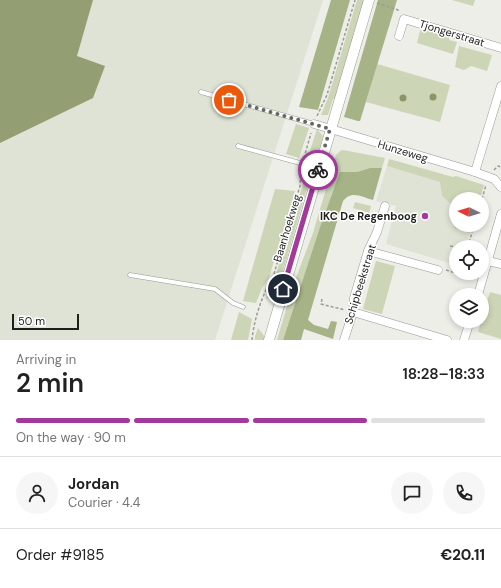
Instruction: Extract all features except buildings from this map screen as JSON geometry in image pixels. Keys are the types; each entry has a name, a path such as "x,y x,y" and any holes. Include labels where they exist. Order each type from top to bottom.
{"street":[{"name":"Baanhoekweg","path":"269,340 369,0"},
{"name":"Tjongerstraat","path":"399,36 404,19 501,48"},
{"path":"475,172 501,86"},
{"name":"Hunzeweg","path":"314,124 475,172 494,179 501,187"},
{"name":"Schipbeekstraat","path":"344,340 353,312 354,298 368,251 377,232 385,206"},
{"path":"489,256 501,214"},
{"path":"368,251 438,270"},
{"path":"489,260 501,264"},
{"path":"480,288 482,280"},
{"path":"353,312 447,340"},
{"path":"464,340 468,328"}],"lane":[{"path":"201,92 314,124"},
{"path":"238,146 319,168"},
{"path":"130,275 215,289 233,303 243,307"}],"path":[{"name":"Baanhoekweg","path":"252,340 252,332 265,291 272,277 300,186 302,164 314,124 327,95 355,0"},
{"name":"Tjongerstraat","path":"369,0 398,10 404,19"},
{"path":"484,192 488,177"},
{"path":"322,300 321,304 353,312"}],"shaded area":[{"path":"0,0 323,0 215,340 0,340"},
{"path":"0,0 93,0 77,56 105,66 93,98 0,143"},
{"path":"331,0 350,0 318,110 299,107"},
{"path":"357,0 364,0 336,99 333,99 328,115 321,115 328,98"},
{"path":"378,0 397,0 360,121 358,121 344,117"},
{"path":"452,0 475,0 473,6"},
{"path":"423,29 450,36 449,40 457,42 453,54 417,43 420,31"},
{"path":"459,46 492,55 487,71 471,66 464,70 455,67"},
{"path":"377,64 450,85 440,122 366,102"},
{"path":"296,124 309,128 299,158 286,154"},
{"path":"317,129 323,136 320,146 315,154 308,157"},
{"path":"343,150 385,158 382,168 370,168 357,172 340,172 320,227 283,340 277,340 294,283 313,233 336,155"},
{"path":"389,159 453,177 456,176 484,185 482,192 449,192 449,202 442,196 440,182 387,166"},
{"name":"IKC De Regenboog","path":"387,166 441,182 442,196 449,202 449,232 470,233 468,240 449,240 449,263 386,244 396,206 376,201"},
{"path":"370,168 382,168 373,200 353,195 343,201 308,320 314,325 328,329 331,321 337,322 333,339 304,329 301,340 283,340 320,227 340,172 357,172"},
{"path":"304,169 310,178 276,295 266,299 273,284 303,184"},
{"path":"275,189 295,191 269,278 262,288 256,303 243,301"},
{"path":"355,202 371,206 369,213 353,208"},
{"path":"376,261 395,266 382,314 363,309"},
{"path":"490,292 501,295 501,339 478,332 479,328 489,328"},
{"path":"239,312 252,319 248,340 231,340"},
{"path":"258,328 265,337 264,340 255,340"}],"way so far":[{"path":"229,100 330,129 318,170"}],"place":[{"name":"IKC De Regenboog","path":"425,216"}],"route":[{"path":"283,289 318,170"}]}
